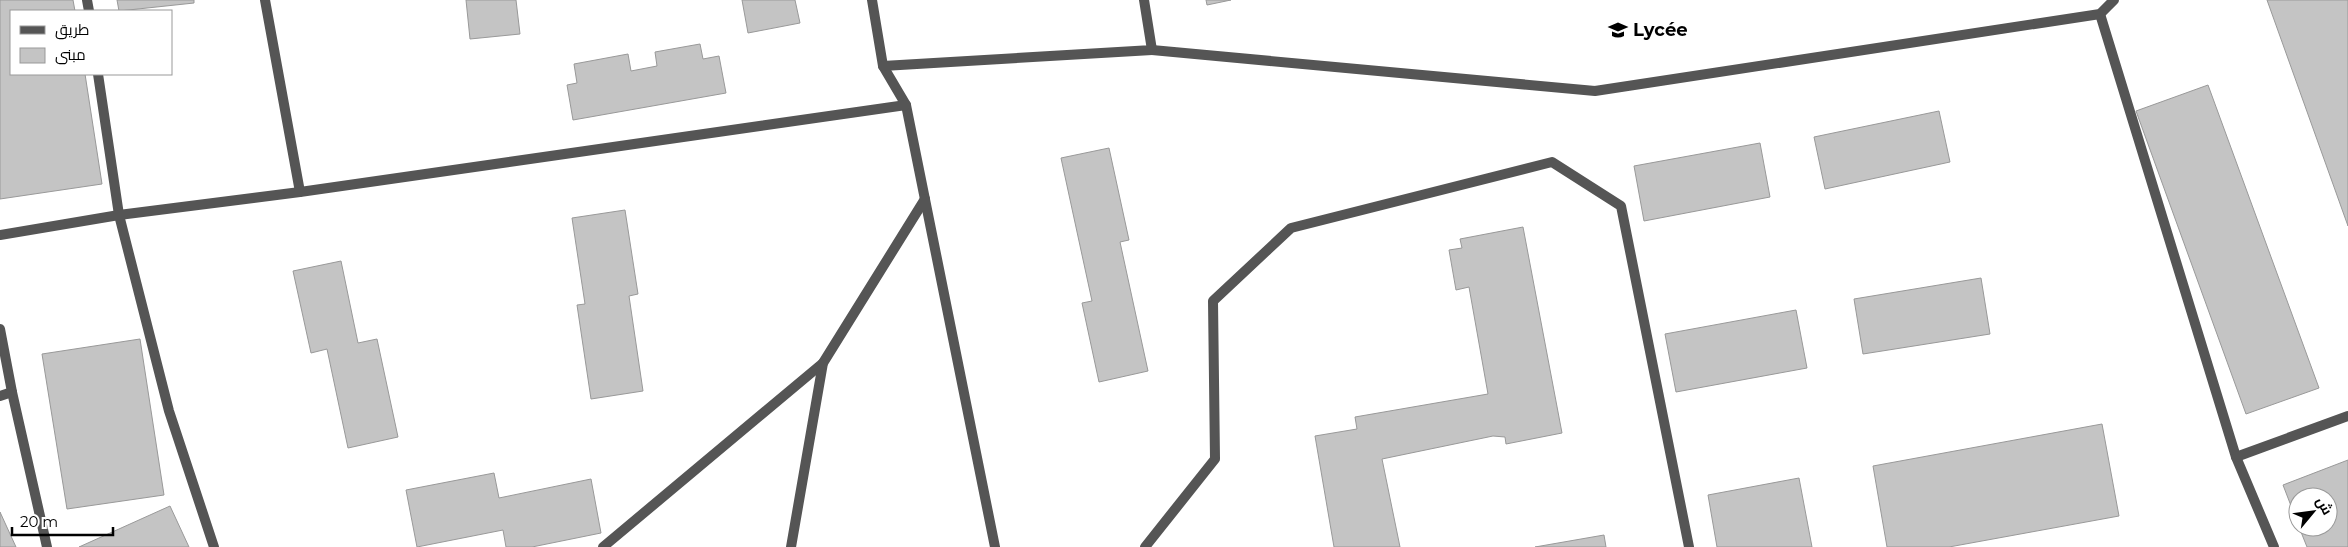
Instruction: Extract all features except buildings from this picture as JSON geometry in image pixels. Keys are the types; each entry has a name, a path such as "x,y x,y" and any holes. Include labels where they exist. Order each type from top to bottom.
{"street":[{"path":"264,0 300,192"},
{"path":"872,0 882,66 906,105 995,547"},
{"path":"1144,0 1152,50"},
{"path":"882,66 1152,50 1595,91 2100,14 2114,0"},
{"path":"2100,14 2236,457 2274,547"},
{"path":"98,75 119,215 169,411 214,547"},
{"path":"0,235 119,215 300,192 906,105"},
{"path":"1144,547 1215,458 1213,301 1291,228 1552,162 1621,206 1689,547"},
{"path":"603,547 823,363 924,200"},
{"path":"0,328 12,392 47,547"},
{"path":"791,547 823,363"},
{"path":"0,396 12,392"},
{"path":"2236,457 2348,416"}],"place":[{"name":"Lycée","path":"1618,30"}]}
